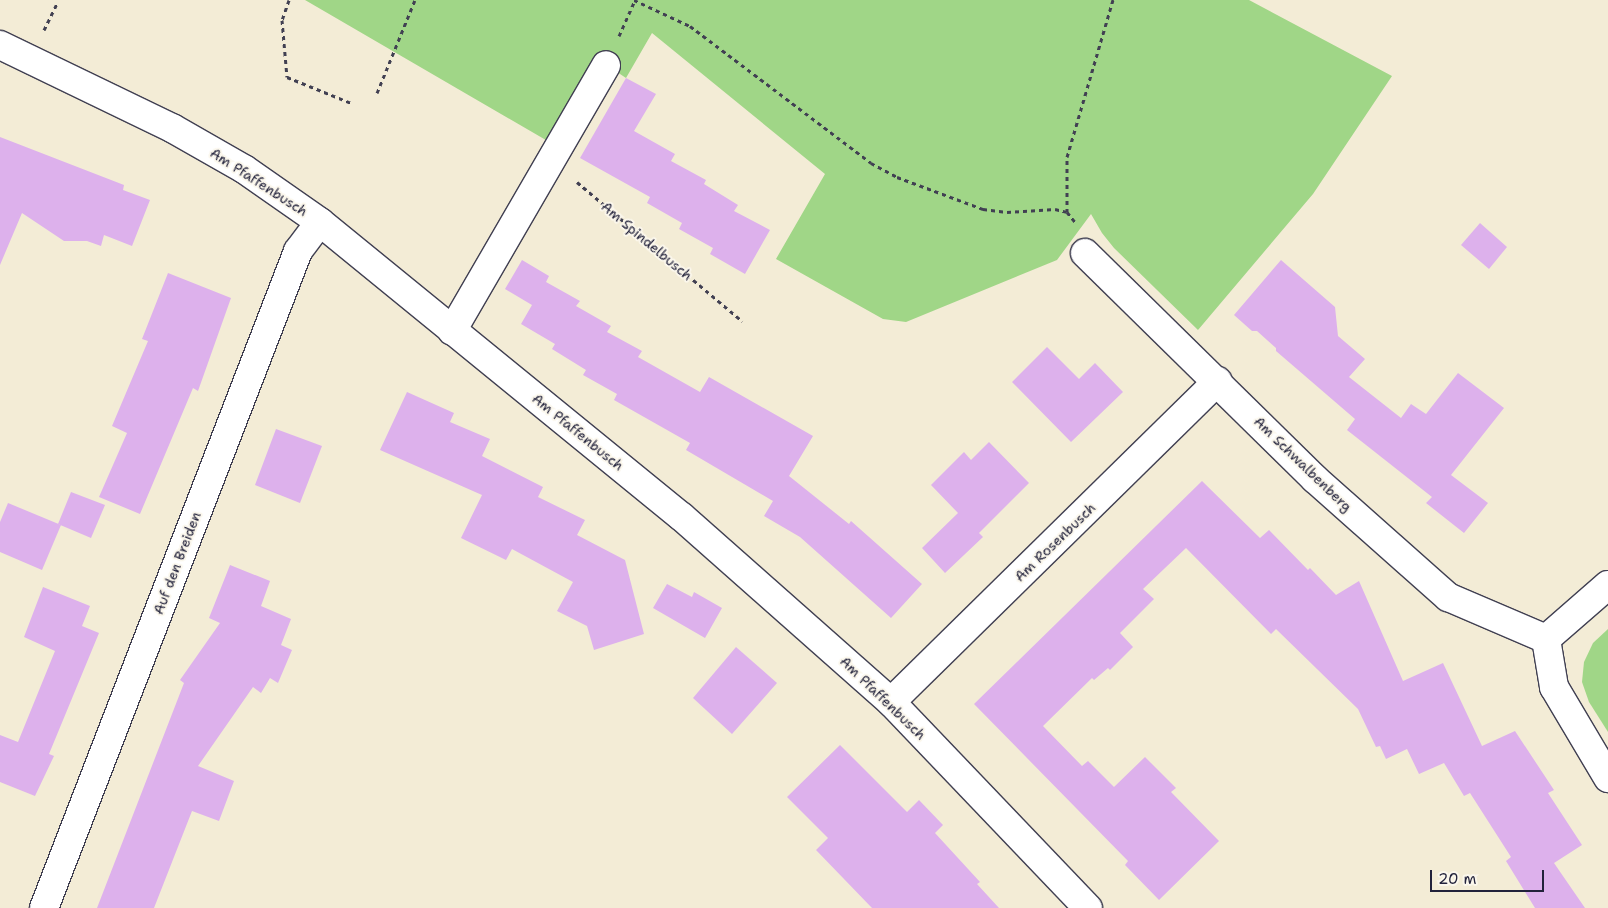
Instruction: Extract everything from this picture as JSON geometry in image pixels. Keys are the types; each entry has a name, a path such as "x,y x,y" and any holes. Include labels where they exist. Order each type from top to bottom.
{"street":[{"name":"Am Pfaffenbusch","path":"0,45 172,128 244,169 320,222 682,517 891,702 1088,908"},
{"path":"452,331 606,65"},
{"name":"Auf den Breiden","path":"44,908 298,251 320,222"},
{"name":"Am Schwalbenberg","path":"1085,253 1218,381 1315,479 1448,596 1546,639"},
{"name":"Am Rosenbusch","path":"891,702 1218,381"},
{"path":"1608,585 1546,639 1554,687 1608,778"}],"path":[{"path":"289,0 282,20 287,77 351,103"},
{"path":"377,93 415,0"},
{"path":"634,0 690,26 871,163 897,177 983,209 1007,212 1055,209 1067,212 1075,222 1085,253"},
{"path":"1067,212 1067,156 1113,0"},
{"name":"Am Spindelbusch","path":"549,164 579,183 742,321"}],"green space":[{"path":"305,0 1249,0 1392,76 1313,194 1198,330 1114,248 1102,233 1091,214 1057,260 906,322 883,319 776,259 825,174 652,33 626,78 614,70 551,143"},
{"path":"1608,629 1608,732 1589,702 1582,682 1584,662 1593,643"}],"building":[{"path":"626,78 656,94 634,131 675,154 671,161 706,180 704,184 738,205 734,211 770,230 745,274 710,254 713,248 679,229 682,223 647,203 650,197 580,158"},
{"path":"0,137 124,185 123,190 150,200 132,246 104,235 101,246 87,241 64,241 22,213 0,265"},
{"path":"1480,223 1507,247 1489,269 1461,245"},
{"path":"522,260 549,276 546,282 580,301 576,306 611,326 607,332 642,351 638,357 700,392 709,377 813,436 789,476 849,524 851,521 922,584 891,618 800,537 764,516 773,501 686,450 690,443 614,400 617,394 583,375 586,370 552,349 555,344 521,324 532,305 505,289"},
{"path":"1281,260 1335,307 1338,336 1365,359 1349,377 1401,418 1411,404 1426,414 1458,373 1504,408 1451,475 1488,503 1464,533 1426,503 1432,497 1347,430 1355,419 1276,351 1276,348 1257,331 1252,331 1234,315"},
{"path":"168,273 231,298 198,391 193,388 140,514 99,497 127,433 112,426 148,341 142,339"},
{"path":"1047,347 1079,379 1095,363 1123,392 1071,442 1012,382"},
{"path":"407,392 454,413 450,422 490,439 482,456 543,487 538,497 585,520 577,535 625,560 644,634 594,650 587,626 557,611 573,582 512,549 506,560 461,538 482,495 380,450"},
{"path":"276,429 322,446 300,503 255,485"},
{"path":"989,442 1029,483 979,533 983,537 945,573 922,548 958,513 931,485 964,452 971,460"},
{"path":"1202,481 1260,538 1269,530 1308,570 1310,568 1336,595 1359,581 1403,681 1443,663 1482,746 1515,731 1554,790 1548,793 1582,845 1554,863 1585,908 1535,908 1506,861 1511,857 1470,793 1464,796 1444,763 1419,774 1407,749 1386,759 1380,746 1376,747 1358,709 1276,629 1271,634 1186,548 1143,589 1154,599 1120,633 1133,647 1110,670 1108,668 1094,680 1092,678 1043,726 1082,766 1088,761 1114,787 1145,757 1176,788 1171,792 1219,841 1159,900 1125,865 1128,861 974,704"},
{"path":"71,492 105,505 91,538 58,524"},
{"path":"8,503 61,525 42,570 0,552 0,522"},
{"path":"230,565 270,581 261,606 291,619 281,645 292,650 278,683 270,678 261,693 253,687 198,766 234,781 219,821 192,811 154,908 97,908 184,683 180,680 220,623 209,618"},
{"path":"667,584 692,597 694,592 722,608 705,638 653,608"},
{"path":"43,587 90,606 82,626 99,633 49,754 54,756 35,796 0,782 0,735 18,742 55,651 24,637"},
{"path":"736,647 777,683 732,734 693,698"},
{"path":"840,745 907,812 919,800 943,825 935,833 980,882 977,884 999,908 872,908 816,850 828,838 787,797"}]}
